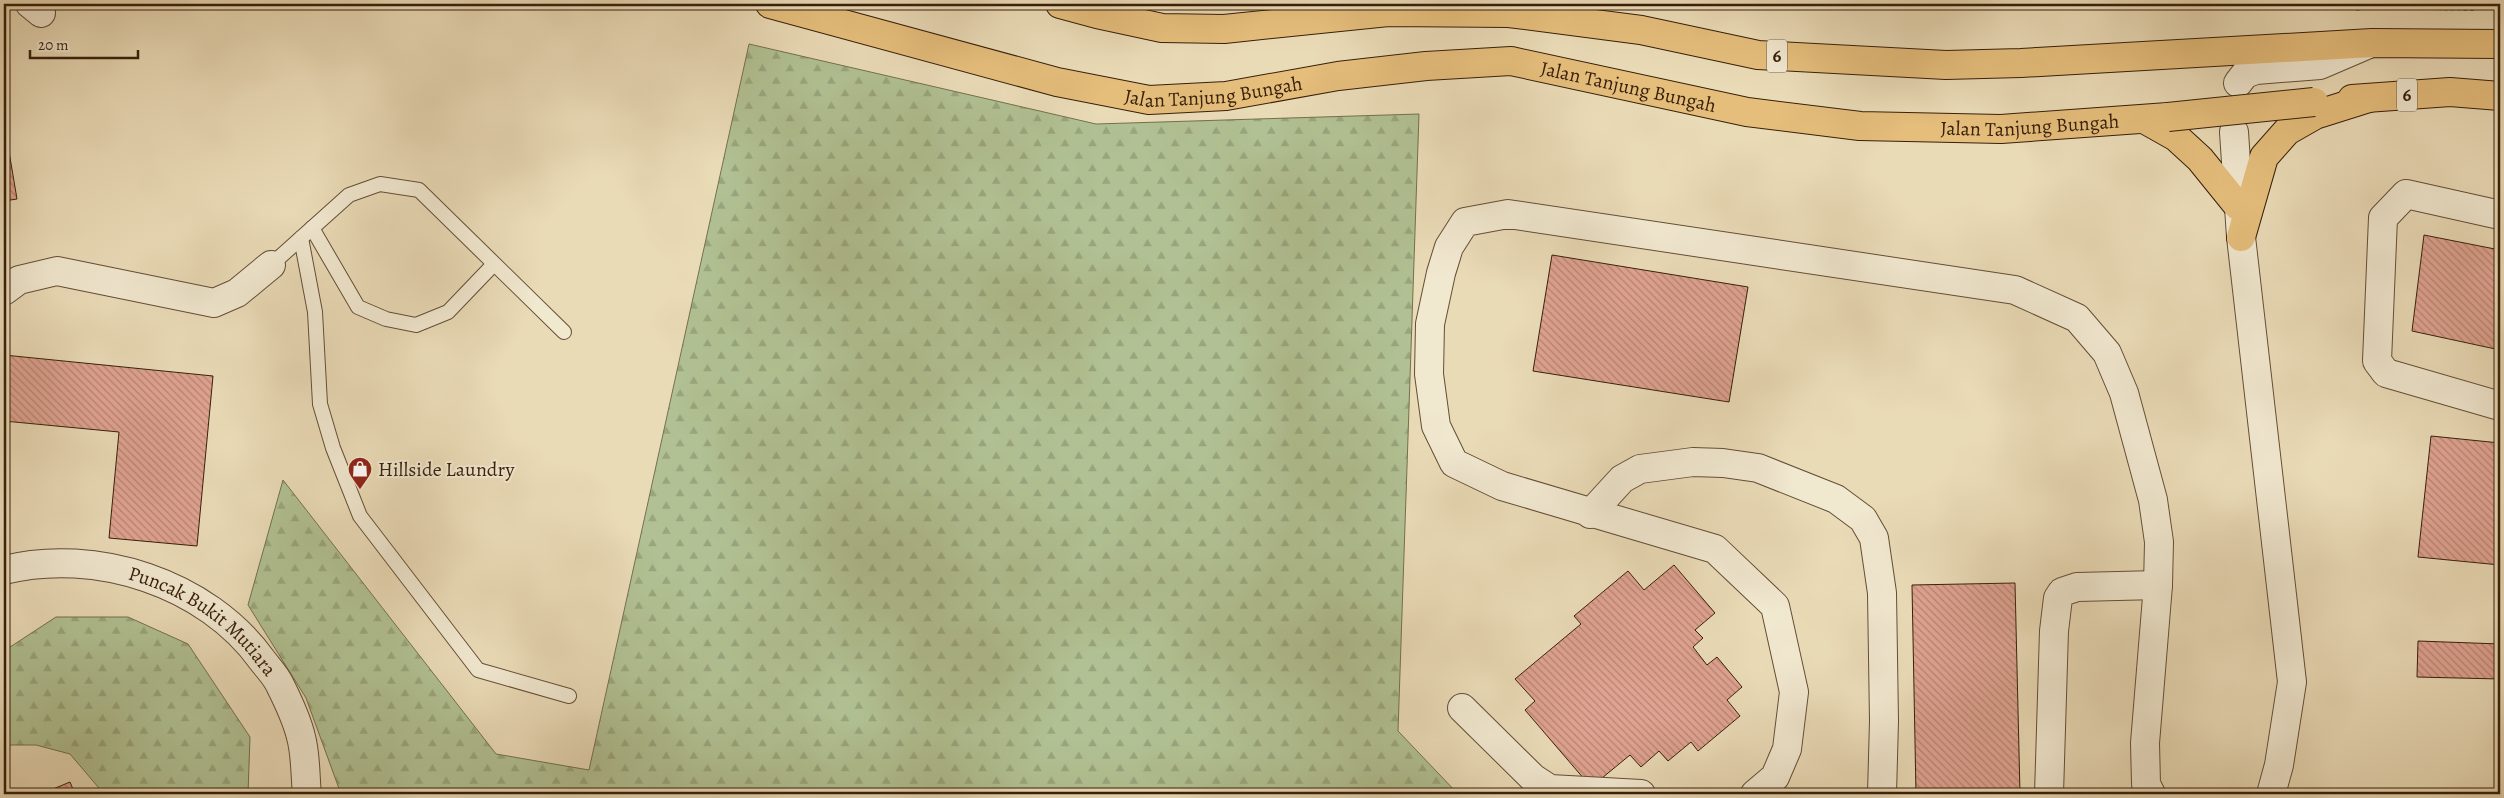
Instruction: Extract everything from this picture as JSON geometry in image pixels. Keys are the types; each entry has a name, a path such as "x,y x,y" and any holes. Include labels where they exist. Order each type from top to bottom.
{"main road":[{"name":"Jalan Tanjung Bungah","path":"770,4 1056,82 1149,100 1226,96 1338,76 1426,66 1511,61 1747,112 1860,126 2001,129 2156,118 2314,102 2450,92 2500,96"},
{"name":"6","path":"1060,4 1162,28 1224,29 1388,12 1510,13 1641,30 1758,55 1946,65 2021,63 2372,43 2500,44"},
{"path":"2240,237 2264,157 2288,131 2315,115 2370,98"},
{"path":"2156,118 2200,159 2238,206"}],"street":[{"path":"2238,83 2245,74 2256,70 2320,65 2372,43"},
{"path":"2234,132 2240,237 2292,682 2278,765 2271,794"},
{"path":"2500,215 2406,194 2383,218 2377,361 2386,373 2500,406"},
{"path":"1754,794 1774,777 1787,749 1794,692 1775,606 1715,550 1502,486 1454,463 1436,426 1429,374 1430,324 1440,272 1449,247 1465,222 1508,214 2015,290 2077,318 2107,353 2124,393 2153,500 2159,542 2158,585 2145,743 2146,784 2151,794"},
{"path":"4,292 19,280 57,271 214,303 237,293 271,265"},
{"path":"1590,514 1622,480 1640,469 1693,462 1723,463 1758,468 1836,499 1862,519 1874,538 1882,593 1884,722 1882,794"},
{"name":"Puncak Bukit Mutiara","path":"4,570 60,563 106,568 154,580 191,597 220,616 248,640 279,683 301,738 307,794"},
{"path":"2049,794 2054,631 2058,598 2062,592 2077,588 2158,585"},
{"path":"1462,708 1533,778 1550,788 1641,794"}],"lane":[{"path":"271,265 349,195 380,184 419,190 564,332"},
{"path":"312,228 358,308 386,319 416,325 448,312 494,264"},
{"path":"300,238 315,312 320,404 333,448 360,516 478,670 569,696"}],"path":[{"path":"2346,10 2462,7 2481,10"}],"green space":[{"path":"749,44 1096,124 1419,114 1398,731 1458,794 341,794 306,698 248,605 283,480 496,754 589,770"},
{"path":"56,617 128,617 188,644 250,737 248,794 104,794 70,754 36,745 4,745 4,651"}],"building":[{"path":"4,122 17,199 4,201"},
{"path":"2424,235 2500,250 2500,350 2412,331"},
{"path":"1552,255 1748,287 1729,402 1533,371"},
{"path":"4,355 213,376 197,546 109,538 119,432 4,421"},
{"path":"2431,436 2500,443 2500,565 2418,557"},
{"path":"1674,565 1715,613 1695,630 1703,638 1693,647 1707,665 1717,657 1742,687 1727,700 1740,716 1698,751 1691,742 1668,761 1659,751 1641,767 1630,755 1591,787 1525,710 1535,701 1515,679 1581,624 1574,616 1628,571 1644,590"},
{"path":"2015,583 2020,794 1916,794 1912,585"},
{"path":"2418,641 2500,644 2500,679 2417,677"},
{"path":"70,782 75,794 41,794"}],"place":[{"name":"Hillside Laundry","path":"360,490"}]}
